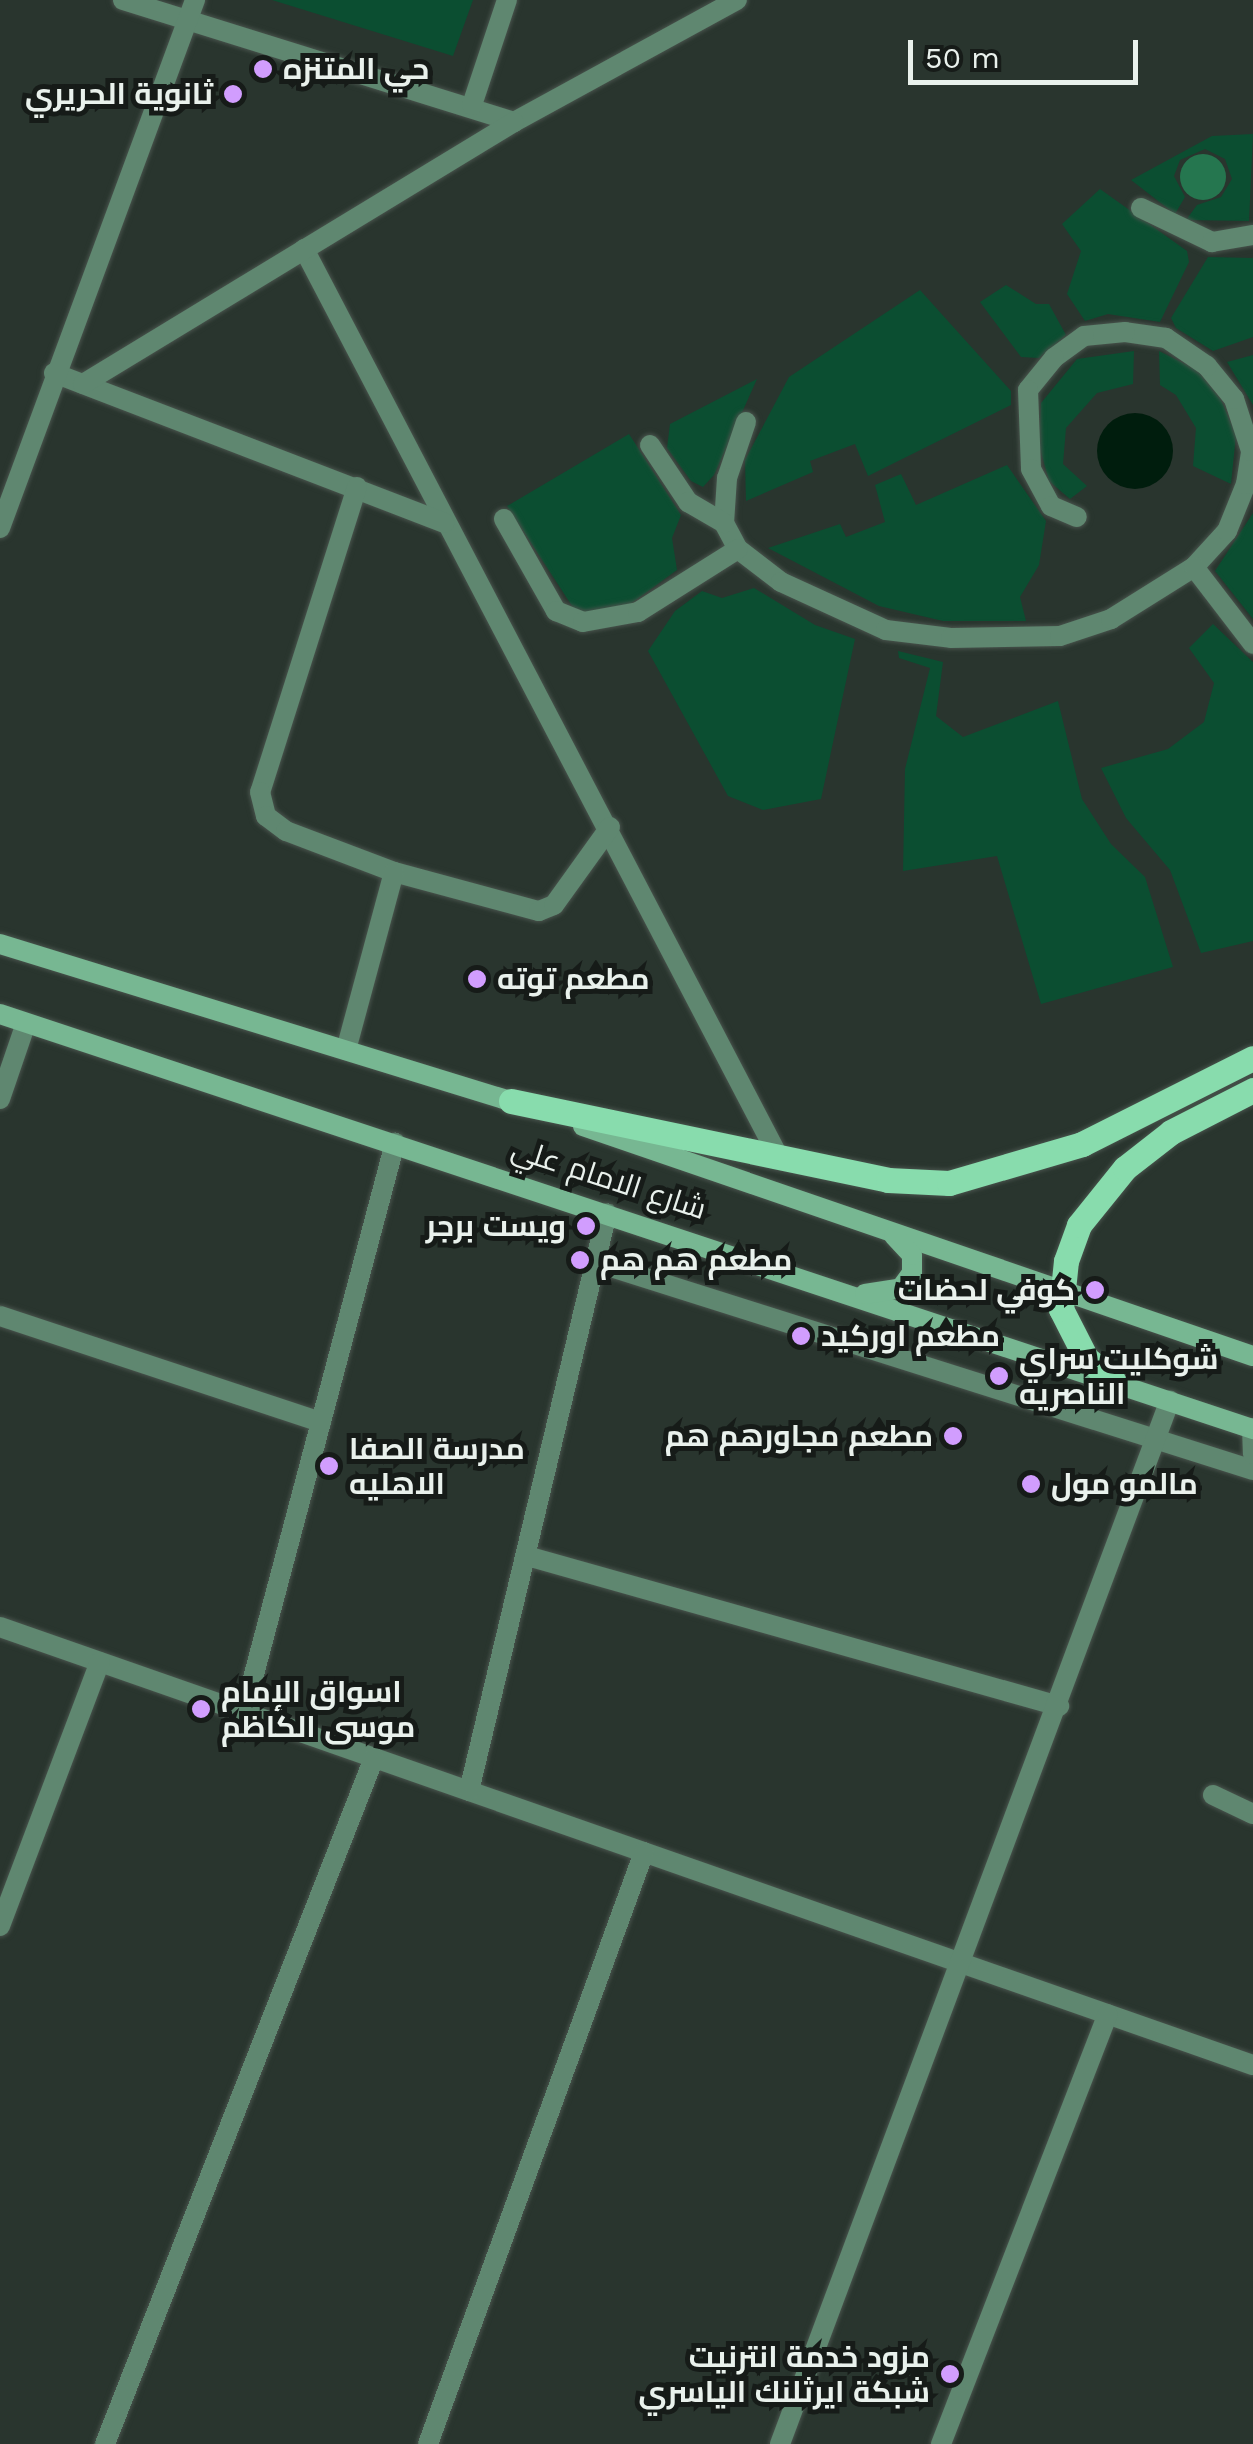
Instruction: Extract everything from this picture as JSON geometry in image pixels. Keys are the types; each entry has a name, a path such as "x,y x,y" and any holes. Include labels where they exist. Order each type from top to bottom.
{"main road":[{"name":"شارع الامام علي","path":"0,944 512,1101 1253,1356"},
{"name":"شارع الامام علي","path":"0,1014 1252,1428"},
{"name":"شارع الامام علي","path":"512,1101 776,1152 888,1180 950,1183 1082,1144 1253,1058"},
{"path":"1113,1380 1067,1332 1060,1290 1079,1225 1125,1168 1171,1132 1253,1090"},
{"path":"853,1293 883,1294 901,1288 912,1274 912,1255 902,1241 880,1227"}],"street":[{"path":"124,0 191,9 514,122"},
{"path":"472,106 506,0"},
{"path":"83,384 514,122 726,3"},
{"path":"0,528 54,372 191,9"},
{"path":"1141,208 1212,242 1253,235"},
{"path":"304,250 444,522 610,827 776,1152"},
{"path":"746,422 726,478 724,522 738,549 821,605 886,630 951,638 1060,636 1112,619 1194,567 1227,531 1251,451 1234,400 1208,366 1166,338 1125,332 1084,336 1054,358 1028,390 1031,469 1050,506 1077,517"},
{"path":"54,372 444,522"},
{"path":"650,444 688,502 724,522"},
{"path":"356,488 260,792 266,816 286,831 394,872 539,911 554,905 610,827"},
{"path":"504,519 556,610 583,622 638,612 738,549"},
{"path":"1194,567 1253,644"},
{"path":"346,1050 394,872"},
{"path":"0,1099 26,1023"},
{"path":"244,1712 394,1144"},
{"path":"469,1791 607,1213"},
{"path":"595,1262 1253,1470"},
{"path":"0,1316 320,1422"},
{"path":"780,2444 958,1962 1059,1706 1170,1400"},
{"path":"1252,1428 1253,1454"},
{"path":"527,1556 1059,1706"},
{"path":"0,1627 1253,2065"},
{"path":"0,1926 100,1662"},
{"path":"105,2444 374,1758"},
{"path":"1213,1794 1253,1814"},
{"path":"428,2444 644,1852"},
{"path":"941,2444 1108,2014"}],"green space":[{"path":"272,0 473,0 453,56"},
{"path":"1253,134 1249,221 1186,220 1197,205 1221,197 1232,179 1225,159 1205,149 1180,160 1174,176 1185,197 1175,214 1131,180 1212,136"},
{"path":"1100,189 1187,251 1189,262 1160,322 1108,314 1085,321 1067,294 1081,251 1062,224"},
{"path":"1208,257 1253,258 1253,337 1213,351 1176,328 1171,318"},
{"path":"1006,285 1036,304 1049,304 1066,335 1039,358 1021,357 980,302"},
{"path":"920,290 1011,391 1011,405 868,476 855,444 810,461 813,472 746,501 745,460 789,377"},
{"path":"1134,351 1133,384 1097,393 1066,428 1063,464 1087,486 1070,499 1049,481 1039,445 1041,403 1077,359"},
{"path":"1159,351 1197,370 1221,400 1236,435 1231,484 1193,466 1196,428 1176,395 1160,385"},
{"path":"1253,355 1253,405 1227,362"},
{"path":"757,379 714,475 703,487 691,481 667,448 670,424"},
{"path":"629,434 681,515 672,538 677,570 629,605 592,613 574,609 507,506"},
{"path":"1007,465 1046,521 1039,565 1020,597 1026,621 943,621 879,606 768,548 840,524 846,537 885,522 875,485 901,474 916,505"},
{"path":"1253,513 1253,619 1215,571"},
{"path":"754,588 815,625 855,639 821,799 763,810 728,796 648,651 675,611 702,591 722,598"},
{"path":"1213,624 1253,662 1253,941 1201,953 1170,870 1126,818 1101,768 1168,749 1204,722 1214,683 1189,648"},
{"path":"898,651 943,662 936,716 963,737 1058,701 1082,799 1111,844 1145,877 1173,967 1041,1004 997,856 903,871 905,769 930,668 899,658"}],"shaded area":[{"path":"1135,413 1162,424 1173,451 1162,478 1135,489 1108,478 1097,451 1108,424"}],"building":[{"path":"1203,154 1219,161 1226,177 1219,193 1203,200 1187,193 1180,177 1187,161"}],"place":[{"name":"حي المتنزه","path":"263,69"},
{"name":"ثانوية الحريري","path":"233,94"},
{"name":"مطعم توته","path":"477,979"},
{"name":"ويست برجر","path":"586,1226"},
{"name":"مطعم هم هم","path":"580,1260"},
{"name":"كوفي لحضات","path":"1095,1290"},
{"name":"مطعم اوركيد","path":"801,1336"},
{"name":"شوكليت سراي الناصريه","path":"999,1376"},
{"name":"مطعم مجاورهم هم","path":"953,1436"},
{"name":"مدرسة الصفا الاهليه","path":"329,1466"},
{"name":"مالمو مول","path":"1031,1484"},
{"name":"اسواق الإمام موسى الكاظم","path":"201,1709"},
{"name":"مزود خدمة انترنيت شبكة ايرثلنك الياسري","path":"950,2374"}]}
